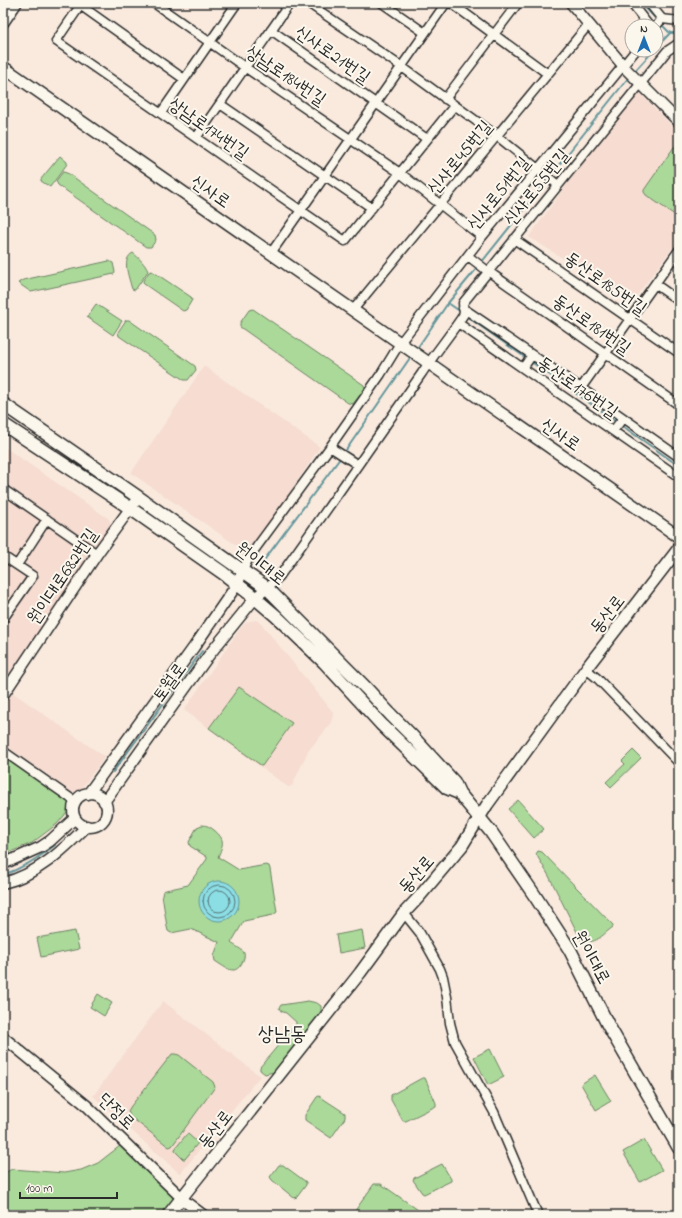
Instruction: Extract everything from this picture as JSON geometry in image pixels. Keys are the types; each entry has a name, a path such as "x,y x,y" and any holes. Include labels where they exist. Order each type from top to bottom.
{"main road":[{"path":"3,22 16,3"},
{"name":"신사로","path":"3,67 679,537"},
{"name":"원이대로","path":"3,404 267,588 333,653 454,782 459,792 480,817 535,896 570,950 608,1025 679,1148"},
{"name":"원이대로","path":"3,424 130,508 256,598 324,662 381,724 447,788 459,792"},
{"name":"동산로","path":"168,1215 360,974 404,913 462,846 487,805 586,669 679,548"}],"street":[{"name":"상남로184번길","path":"154,3 400,173 482,237"},
{"name":"신사로21번길","path":"196,138 290,3"},
{"path":"308,3 497,136 557,184"},
{"path":"382,3 425,33"},
{"path":"271,253 402,68 446,3"},
{"path":"451,3 548,74"},
{"path":"445,99 518,3"},
{"path":"571,3 625,67 679,122"},
{"path":"631,3 643,18"},
{"path":"649,3 656,18"},
{"path":"81,4 184,80"},
{"name":"상남로174번길","path":"81,4 56,41 345,241 372,208"},
{"path":"161,113 210,43 234,4"},
{"path":"664,22 679,21"},
{"name":"신사로45번길","path":"353,310 589,24"},
{"name":"신사로21번길","path":"271,30 427,140"},
{"name":"신사로55번길","path":"267,588 279,578 358,465 426,361 461,317 463,303 487,270 514,239 640,82 667,51 679,43"},
{"name":"신사로51번길","path":"243,570 250,556 330,447 381,374 400,343 470,257 482,237 540,170 631,58"},
{"path":"220,104 372,208 454,106"},
{"name":"동산로185번길","path":"514,239 679,353"},
{"path":"581,388 679,250"},
{"name":"동산로181번길","path":"470,257 679,405"},
{"path":"655,284 679,300"},
{"path":"461,317 532,356 581,388 622,419 678,455"},
{"name":"동산로176번길","path":"461,317 523,367 679,476"},
{"path":"523,367 532,356"},
{"path":"614,430 622,419"},
{"path":"330,447 358,465"},
{"path":"3,489 97,554"},
{"name":"원이대로682번길","path":"3,695 97,554 138,497"},
{"path":"17,565 47,519"},
{"path":"3,556 32,576 3,619"},
{"name":"토월로","path":"88,794 238,584 243,570"},
{"name":"토월로","path":"104,802 206,659 256,598 267,588"},
{"path":"194,647 200,644 208,649 206,659"},
{"path":"586,669 597,678 679,763"},
{"path":"3,751 76,802"},
{"path":"109,764 108,773 112,777 116,778 125,773"},
{"path":"88,794 99,796 104,802 107,810 106,816 103,820 95,826 80,824 75,818 73,811 79,798 88,794"},
{"path":"3,864 41,847 75,818"},
{"path":"3,883 31,872 61,851 87,826"},
{"path":"52,839 58,837 61,838 64,844 61,851"},
{"path":"404,913 420,933 440,969 443,977 450,1024 455,1042 494,1112 538,1215"},
{"name":"단정로","path":"3,1037 86,1105 182,1197 203,1215"}],"shaded area":[{"path":"640,93 679,133 679,239 632,302 529,237 585,159 637,94"},
{"path":"204,366 320,447 249,554 131,473"},
{"path":"3,446 109,519 112,527 3,690"},
{"path":"256,620 260,622 333,712 330,725 308,751 292,786 288,787 184,710 242,626 250,621"},
{"path":"12,692 105,757 76,795 3,744 3,704"},
{"path":"163,1001 260,1076 180,1174 93,1096"}],"green space":[{"path":"679,146 679,218 646,195 644,190 674,147"},
{"path":"60,156 67,162 67,164 50,187 41,181 41,179"},
{"path":"64,172 69,174 155,235 156,240 151,247 146,247 58,185 56,181"},
{"path":"133,253 142,261 148,271 135,290 132,289 127,268 127,259"},
{"path":"109,261 113,263 114,274 31,292 18,283 23,280"},
{"path":"152,271 191,297 192,300 186,310 183,311 144,284 143,281 149,272"},
{"path":"96,304 122,321 113,335 87,317"},
{"path":"253,309 364,385 365,389 353,404 348,403 240,327 240,323 249,310"},
{"path":"126,320 129,320 195,366 196,370 188,380 184,380 119,336 118,332"},
{"path":"239,687 292,723 262,766 209,728"},
{"path":"633,750 641,758 611,787 606,782 625,764 622,761"},
{"path":"3,751 76,802 57,824 32,843 3,855"},
{"path":"518,800 544,829 534,838 508,809"},
{"path":"202,825 213,829 218,833 222,840 218,857 239,870 266,865 269,866 270,869 277,912 273,915 244,921 231,943 244,953 242,964 235,970 228,969 215,961 214,956 219,942 191,929 171,933 168,931 167,927 162,895 163,891 188,885 207,859 207,857 190,846 189,842 197,827"},
{"path":"538,851 542,852 613,925 613,927 594,941 590,942 581,940 549,876 536,854"},
{"path":"362,930 365,948 339,953 336,935"},
{"path":"75,931 79,949 41,957 37,938"},
{"path":"98,994 112,1003 104,1016 90,1007"},
{"path":"308,1001 317,1003 321,1006 321,1011 318,1017 274,1072 265,1074 260,1070 260,1067 296,1024 296,1022 279,1008 281,1005"},
{"path":"490,1049 504,1077 488,1085 474,1057"},
{"path":"172,1054 179,1055 213,1082 215,1087 172,1146 169,1147 132,1118 128,1111"},
{"path":"595,1075 611,1101 596,1110 581,1084"},
{"path":"422,1078 425,1078 436,1106 406,1121 403,1121 391,1100 391,1095"},
{"path":"319,1096 345,1113 345,1118 331,1138 305,1120 305,1115"},
{"path":"188,1134 198,1143 185,1159 183,1159 175,1151 175,1149"},
{"path":"644,1140 662,1170 640,1182 623,1152"},
{"path":"125,1142 182,1197 168,1215 3,1215 3,1174 12,1169 64,1173 81,1170 98,1163"},
{"path":"442,1164 451,1181 424,1194 422,1193 413,1180 414,1178"},
{"path":"279,1165 283,1165 306,1182 306,1185 297,1197 294,1198 270,1177"},
{"path":"374,1184 381,1184 421,1212 421,1215 352,1215"}],"water":[{"path":"223,881 230,884 236,890 239,901 238,909 230,918 223,921 215,921 208,918 200,909 199,897 202,890 211,882"}],"waterway":[{"path":"641,3 655,18"},
{"path":"664,27 670,33"},
{"path":"664,39 670,33 679,33"},
{"path":"633,73 647,58"},
{"path":"550,176 629,77"},
{"path":"481,263 548,179"},
{"path":"416,350 448,303 478,267"},
{"path":"448,303 461,312"},
{"path":"466,316 526,358"},
{"path":"344,453 412,355"},
{"path":"530,361 618,423"},
{"path":"621,425 679,466"},
{"path":"259,567 341,457"},
{"path":"113,772 202,651"},
{"path":"3,875 30,862 55,845"}],"district":[{"name":"상남동","path":"282,1033"}]}
